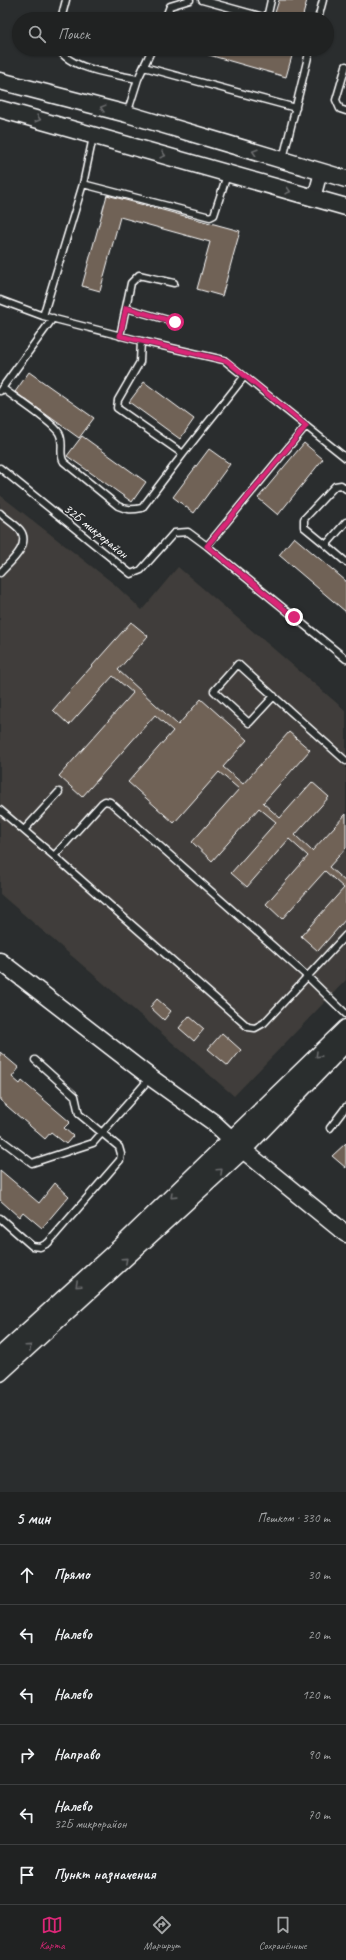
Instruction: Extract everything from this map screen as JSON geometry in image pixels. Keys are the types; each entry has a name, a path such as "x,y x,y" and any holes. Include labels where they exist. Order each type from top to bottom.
{"main road":[{"path":"0,81 127,114 346,179"},
{"path":"0,109 346,207"},
{"path":"2,965 150,1077 241,1141 346,1222"},
{"path":"0,1356 120,1247 241,1141 346,1028"},
{"path":"0,1373 241,1141 346,1043"},
{"path":"241,1141 346,1234"}],"street":[{"path":"314,198 321,172"}],"lane":[{"path":"63,12 66,0"},
{"path":"168,12 170,6 190,0"},
{"path":"202,0 245,12"},
{"path":"268,12 271,0"},
{"path":"320,12 323,0"},
{"path":"64,56 68,60 103,72 138,79"},
{"path":"127,114 138,79 149,56"},
{"path":"283,160 308,56"},
{"path":"346,66 336,100 340,109 346,111"},
{"path":"144,67 296,108"},
{"path":"43,316 83,184 94,135"},
{"path":"83,184 210,217 214,215 228,173"},
{"path":"120,336 131,283 139,275 174,283"},
{"path":"0,300 43,316 120,336 224,360 346,458"},
{"path":"126,308 175,322"},
{"path":"53,318 1,390 57,430 63,444 61,455 64,462 118,506 133,510 142,508 244,377"},
{"path":"141,341 140,362 118,400 118,408 183,454"},
{"path":"207,546 306,426"},
{"name":"32Б микрорайон","path":"0,468 131,574 141,570 174,533 188,532 346,659"},
{"path":"346,489 341,485 335,486 304,519 304,527 346,562"},
{"path":"0,513 21,531 22,541 22,548 0,573"},
{"path":"326,545 346,522"},
{"path":"274,696 249,723 214,691 238,664 274,696 346,761"},
{"path":"24,830 59,792"},
{"path":"54,856 102,803 105,801 110,802 308,978 346,1014"},
{"path":"0,810 248,1027 255,1028 264,1023 308,978 346,935"},
{"path":"0,1218 32,1246 40,1247 48,1243 120,1160 121,1154 119,1147 79,1114 75,1096 35,1060"},
{"path":"0,1139 32,1163 92,1143 150,1077"},
{"path":"330,1128 346,1107"}],"shaded area":[{"path":"0,495 113,583 142,610 178,567 346,711 346,980 234,1096 0,894"}],"building":[{"path":"279,0 307,0 304,12 275,12"},
{"path":"212,56 292,56 286,77"},
{"path":"107,195 240,231 222,296 197,289 210,242 120,217 100,291 82,286"},
{"path":"29,372 94,418 79,438 15,392"},
{"path":"144,382 194,419 180,439 129,402"},
{"path":"82,436 146,482 132,502 67,456"},
{"path":"304,443 323,459 278,515 258,498"},
{"path":"209,449 230,464 194,513 173,497"},
{"path":"294,537 346,581 346,612 279,555"},
{"path":"131,622 148,636 118,670 178,725 201,699 247,740 223,767 243,784 289,732 310,750 263,803 280,818 312,782 329,797 295,835 312,851 346,814 346,848 329,867 346,882 346,919 318,951 301,936 344,888 325,871 282,919 266,904 308,856 289,839 247,887 231,873 276,822 259,808 212,861 192,842 239,789 219,772 174,823 128,782 173,731 155,715 82,797 59,776 133,693 113,676 69,725 53,710"},
{"path":"157,999 171,1011 164,1020 150,1007"},
{"path":"189,1016 204,1029 194,1041 179,1028"},
{"path":"222,1033 241,1050 228,1066 208,1049"},
{"path":"0,1052 19,1068 12,1077 20,1084 22,1081 70,1122 64,1128 73,1136 66,1144 51,1132 45,1139 0,1100"},
{"path":"346,1143 346,1168 332,1156"},
{"path":"0,1170 39,1203 55,1183 69,1196 42,1228 23,1212 19,1217 0,1200"}],"route":[{"path":"175,322 126,308 120,336 227,361 244,377 306,426 207,546 294,617"}]}
